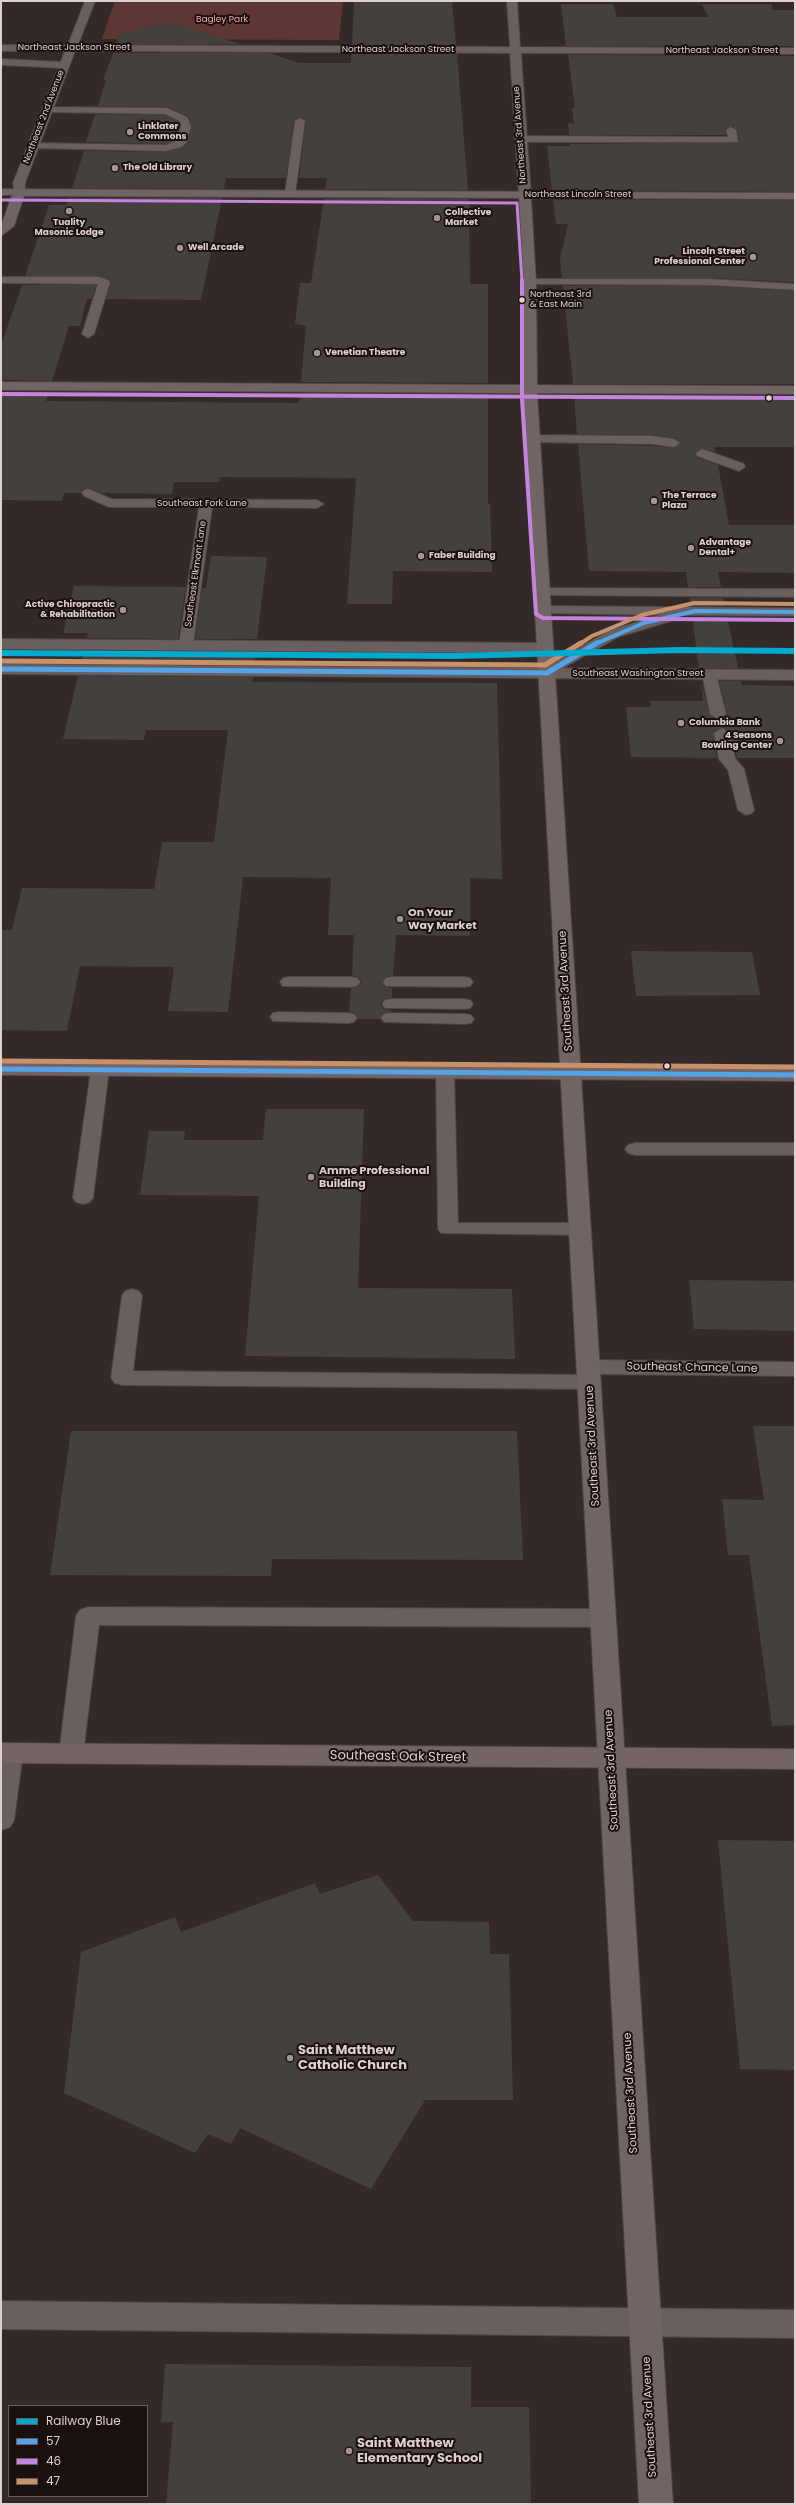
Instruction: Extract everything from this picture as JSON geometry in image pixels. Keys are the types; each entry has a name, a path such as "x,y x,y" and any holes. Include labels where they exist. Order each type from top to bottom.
{"highway":[{"path":"1,1069 795,1075"},
{"name":"Southeast Oak Street","path":"6,1753 611,1759 795,1759"}],"street":[{"name":"Northeast 2nd Avenue","path":"1,232 8,226 19,192 19,183 70,48 90,1"},
{"name":"Northeast 3rd Avenue","path":"512,1 530,282 530,389"},
{"name":"Northeast Jackson Street","path":"1,48 795,51"},
{"name":"Northeast Lincoln Street","path":"1,192 795,196"},
{"path":"1,386 795,390"},
{"name":"Southeast 3rd Avenue","path":"530,389 656,2504"},
{"path":"1,644 545,648"},
{"name":"Southeast Washington Street","path":"1,669 795,675"},
{"path":"635,1148 795,1148"}],"lane":[{"path":"1,62 64,65"},
{"path":"33,146 166,148 182,141 186,126 184,119 167,111 47,110"},
{"path":"290,194 300,121"},
{"path":"520,139 734,140 731,130"},
{"path":"1,280 99,280 104,282 88,334"},
{"path":"530,282 709,282 795,288"},
{"path":"533,439 652,440 674,443"},
{"path":"702,453 739,467"},
{"name":"Southeast Fork Lane","path":"89,493 110,503 318,504"},
{"name":"Southeast Elkmont Lane","path":"186,645 206,504"},
{"path":"542,592 795,593"},
{"path":"543,610 795,612"},
{"path":"547,673 613,634 644,622 695,611"},
{"path":"709,674 718,714"},
{"path":"722,734 728,759 736,769 746,810"},
{"path":"290,976 352,976"},
{"path":"393,976 463,976"},
{"path":"281,1010 349,1011"},
{"path":"391,1011 465,1012"},
{"path":"83,1198 100,1070"},
{"path":"445,1072 448,1228 580,1228"},
{"name":"Southeast Chance Lane","path":"132,1296 122,1378 589,1374 795,1369"},
{"path":"71,1754 88,1616 603,1618"},
{"path":"1,1820 6,1753"},
{"path":"1,2315 795,2324"}],"green space":[{"name":"Bagley Park","path":"115,1 343,1 339,40 102,39"}],"building":[{"path":"354,1 452,1 456,45 352,45"},
{"path":"561,4 613,4 617,17 708,17 702,4 771,4 773,10 795,10 795,46 566,46"},
{"path":"169,22 241,44 116,44 119,34"},
{"path":"113,53 270,53 299,63 351,63 351,54 457,54 468,190 325,189 327,178 299,178 306,121 301,117 294,121 286,178 226,178 224,189 72,188 84,151 166,152 181,148 187,143 192,126 188,116 168,107 98,106 106,80 103,80"},
{"path":"568,55 795,56 795,192 552,190 547,146 570,146 570,144 739,142 737,130 732,126 725,129 726,135 569,135 568,123 574,124 572,108 575,108"},
{"path":"95,114 165,115 179,122 179,126 176,139 166,144 86,142"},
{"path":"69,198 222,198 201,300 106,299 111,281 99,276 25,276 49,205 66,205"},
{"path":"324,199 469,199 470,284 488,284 488,383 301,382 306,326 295,324 300,283 311,283"},
{"path":"553,200 795,200 795,282 709,278 562,278 560,258 568,224 556,224"},
{"path":"22,285 96,285 92,299 87,299 80,326 69,326 52,381 1,380 1,345"},
{"path":"563,286 709,286 795,291 795,384 573,384"},
{"path":"1,392 49,392 46,401 299,403 300,393 488,394 488,503 490,504 492,572 393,571 392,604 347,604 356,478 220,477 219,482 174,482 172,494 102,493 89,488 83,489 81,493 64,493 62,501 1,500"},
{"path":"574,395 795,396 795,447 714,447 715,452 702,448 695,453 696,457 718,465 729,525 795,525 795,573 718,572 721,587 688,587 686,572 589,571 578,444 674,448 681,443 674,438 652,435 577,434"},
{"path":"211,556 267,557 257,639 195,639 202,588 206,588"},
{"name":"Active Chiropractic & Rehabilitation","path":"74,586 186,587 178,639 87,638 88,633 63,633"},
{"path":"689,598 723,598 725,606 691,606"},
{"path":"692,617 727,617 738,668 699,668"},
{"path":"84,651 256,652 254,664 81,663"},
{"path":"78,676 253,677 252,682 497,683 502,879 470,878 470,936 396,935 393,976 386,977 382,982 385,987 392,988 392,998 385,999 380,1004 384,1009 391,1010 391,1012 383,1013 380,1019 358,1019 355,1013 349,1012 351,988 357,987 362,982 358,977 352,976 354,935 328,935 331,878 243,877 228,1012 168,1011 174,967 80,966 67,1031 1,1030 1,930 12,930 22,888 154,889 162,842 214,842 228,730 146,730 144,740 63,739"},
{"path":"701,681 709,714 717,720 727,714 719,681 741,681 742,685 795,686 795,758 737,758 731,733 723,727 713,732 717,758 631,757 626,707 651,707 650,701 703,701"},
{"path":"631,951 752,952 760,995 636,996"},
{"name":"Amme Professional Building","path":"266,1109 364,1109 358,1288 512,1289 515,1359 245,1356 259,1196 140,1195 149,1131 185,1131 184,1140 263,1140"},
{"path":"689,1280 795,1281 795,1331 694,1329"},
{"path":"753,1426 795,1426 795,1725 772,1726 749,1555 728,1555 722,1499 764,1500"},
{"path":"71,1431 517,1431 523,1560 272,1559 271,1576 50,1575"},
{"path":"718,1840 795,1841 795,2070 740,2069"},
{"name":"Saint Matthew Catholic Church","path":"378,1875 413,1921 489,1922 490,1954 509,1954 513,2100 425,2100 371,2189 240,2128 231,2144 208,2134 195,2153 64,2093 81,1952 175,1917 181,1932 315,1883 320,1894"},
{"path":"165,2364 471,2367 471,2407 529,2407 531,2504 166,2504 173,2422 161,2422"}],"rail line":[{"name":"Blue","path":"1,653 455,656 679,650 795,651"}],"transit line":[{"name":"46","path":"1,200 517,203 522,282 522,399 536,614 543,618 795,620"},
{"name":"46","path":"1,394 795,398"},
{"name":"47","path":"1,661 545,665 592,636 642,615 694,603 795,604"},
{"name":"57","path":"547,673 596,643 644,623 695,611 795,612"},
{"name":"57","path":"1,669 547,673"},
{"name":"47","path":"1,1061 795,1067"},
{"name":"57","path":"1,1069 795,1075"}],"place":[{"name":"Linklater Commons","path":"130,132"},
{"name":"The Old Library","path":"115,168"},
{"name":"Tuality Masonic Lodge","path":"69,211"},
{"name":"Collective Market","path":"437,218"},
{"name":"Well Arcade","path":"180,248"},
{"name":"Lincoln Street Professional Center","path":"753,257"},
{"name":"Northeast 3rd & East Main","path":"522,300"},
{"name":"Venetian Theatre","path":"317,353"},
{"name":"The Terrace Plaza","path":"654,501"},
{"name":"Advantage Dental+","path":"691,548"},
{"name":"Faber Building","path":"421,556"},
{"name":"Active Chiropractic & Rehabilitation","path":"123,610"},
{"name":"Columbia Bank","path":"681,723"},
{"name":"4 Seasons Bowling Center","path":"780,741"},
{"name":"On Your Way Market","path":"400,919"},
{"name":"Amme Professional Building","path":"311,1177"},
{"name":"Saint Matthew Catholic Church","path":"290,2058"},
{"name":"Saint Matthew Elementary School","path":"349,2451"}]}
